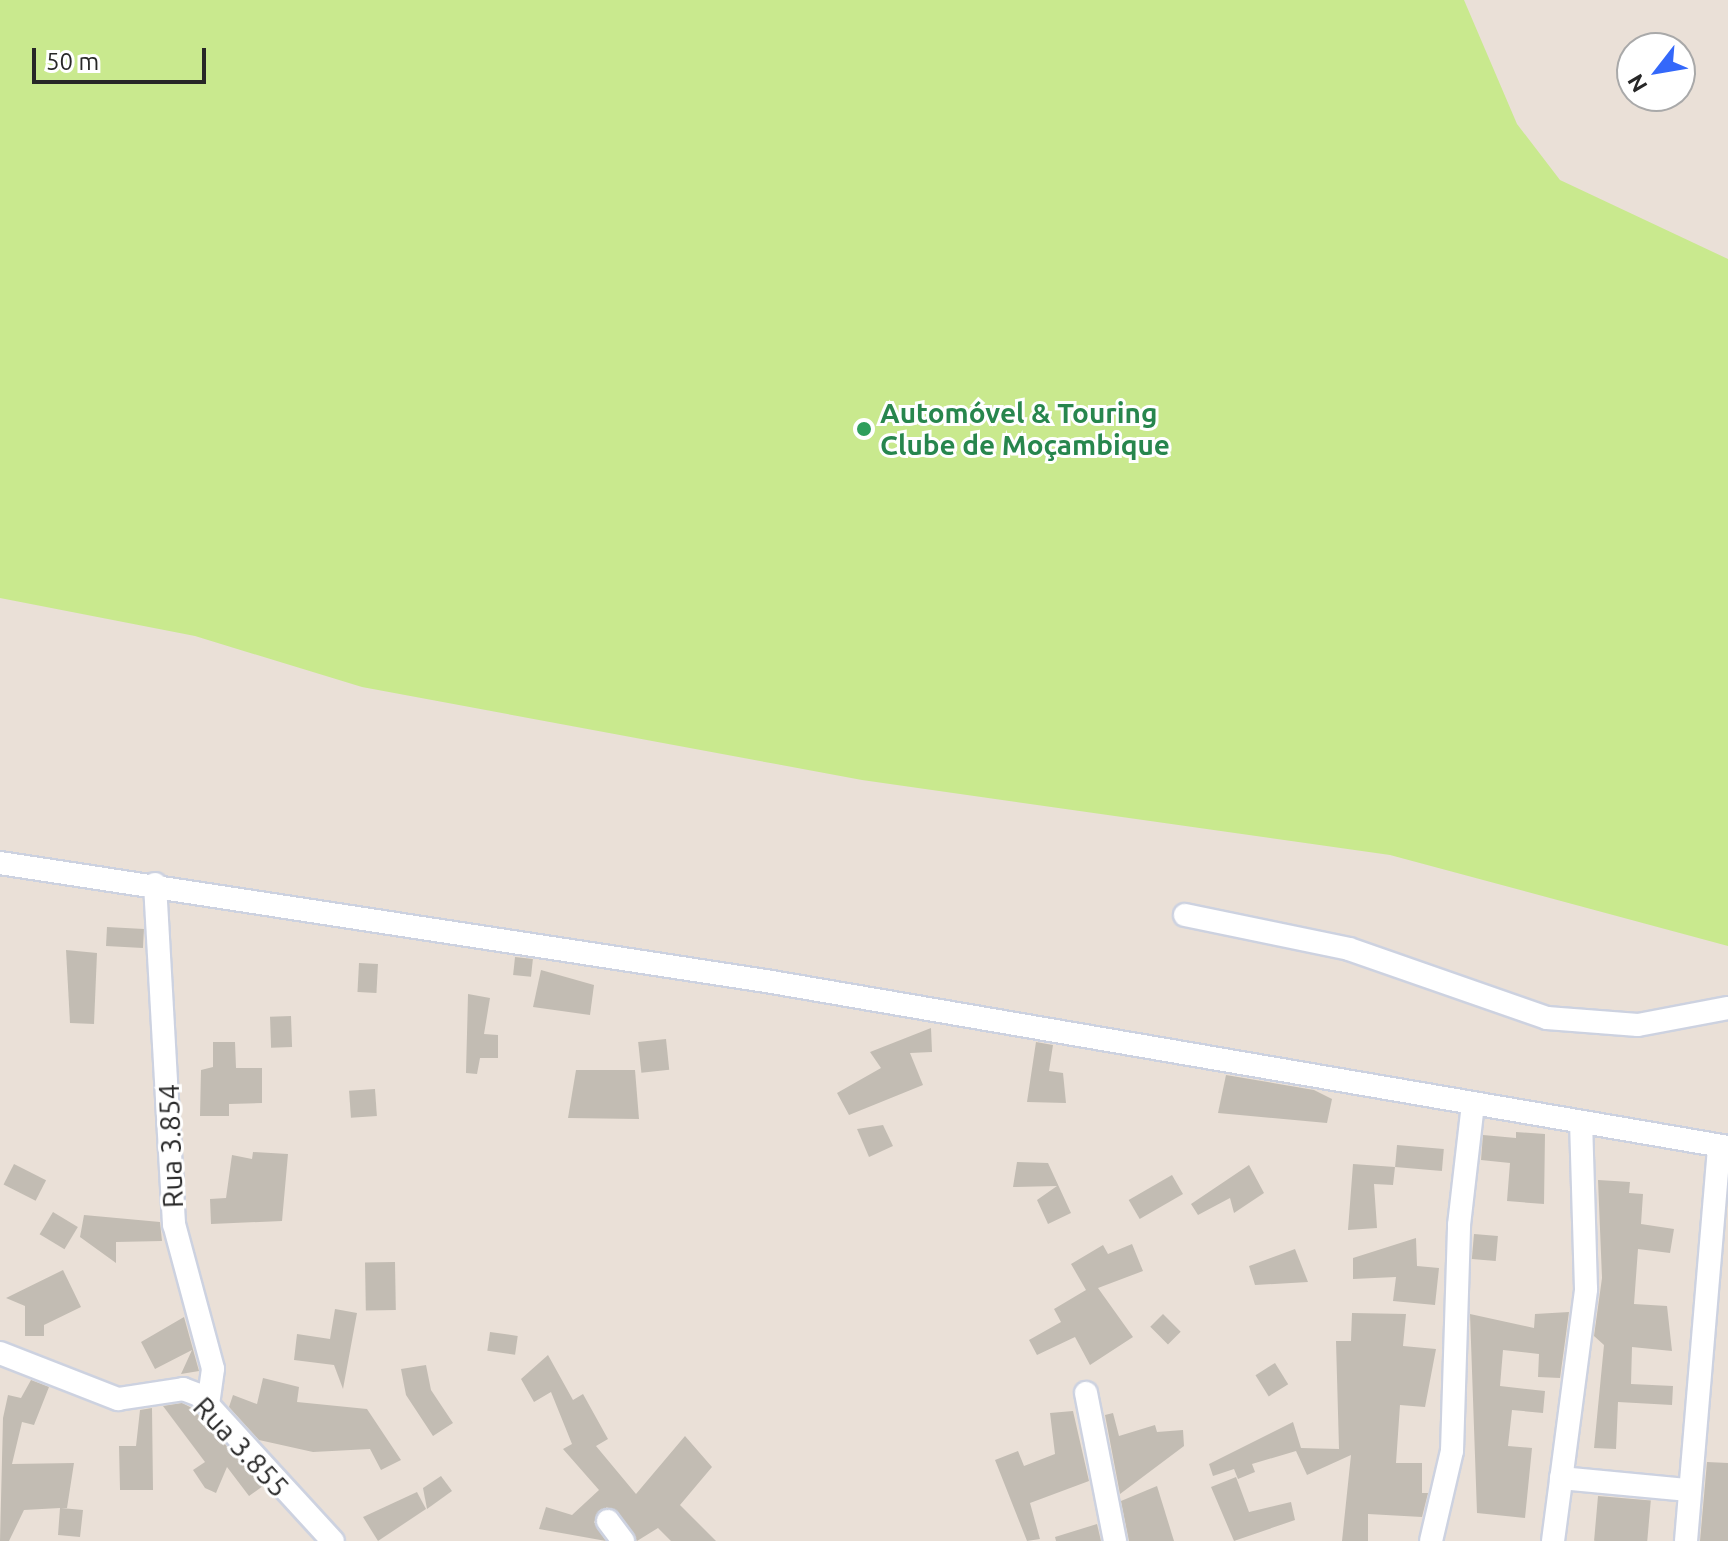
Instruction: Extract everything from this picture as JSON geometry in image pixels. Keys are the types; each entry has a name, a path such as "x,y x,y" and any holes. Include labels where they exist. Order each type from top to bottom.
{"street":[{"path":"0,863 155,884 1723,1147 1688,1490 1686,1541"},
{"name":"Rua 3.854","path":"155,884 174,1224 213,1369 208,1403"},
{"path":"1185,915 1349,949 1547,1018 1638,1025 1728,1008"},
{"path":"1431,1541 1452,1451 1459,1225 1473,1104"},
{"path":"1553,1541 1586,1289 1581,1124"},
{"name":"Rua 3.855","path":"0,1353 94,1394 118,1399 183,1389 208,1403 240,1448 333,1541"},
{"path":"1086,1393 1115,1541"},
{"path":"1561,1478 1688,1490"},
{"path":"608,1521 623,1541"}],"green space":[{"name":"Automóvel & Touring Clube de Moçambique","path":"0,0 1464,0 1517,124 1560,180 1728,259 1728,946 1390,855 862,780 362,687 195,636 0,598"}],"building":[{"path":"107,927 144,929 143,948 106,946"},
{"path":"66,950 97,953 94,1024 70,1023"},
{"path":"515,957 533,959 531,977 513,975"},
{"path":"359,963 378,964 376,993 357,992"},
{"path":"541,970 594,985 590,1015 533,1007"},
{"path":"468,994 490,998 484,1034 498,1035 498,1058 480,1058 477,1074 466,1073"},
{"path":"291,1016 292,1047 271,1048 270,1017"},
{"path":"931,1028 932,1052 910,1053 923,1085 849,1115 837,1093 881,1068 870,1052"},
{"path":"666,1039 669,1070 641,1073 638,1042"},
{"path":"213,1042 235,1042 236,1068 262,1068 262,1103 229,1104 229,1116 200,1116 201,1070 213,1067"},
{"path":"1036,1042 1053,1045 1049,1071 1063,1073 1066,1103 1027,1102"},
{"path":"576,1070 635,1070 639,1119 568,1118"},
{"path":"1226,1075 1314,1090 1332,1099 1327,1123 1218,1113"},
{"path":"375,1089 377,1116 351,1118 349,1091"},
{"path":"883,1125 893,1146 869,1157 857,1129"},
{"path":"1516,1132 1545,1134 1544,1204 1507,1201 1510,1163 1481,1160 1483,1135 1516,1138"},
{"path":"1397,1145 1444,1149 1442,1171 1395,1167"},
{"path":"253,1152 288,1154 282,1221 211,1224 210,1199 226,1198 232,1155 252,1159"},
{"path":"1017,1162 1048,1163 1071,1213 1048,1224 1037,1200 1057,1186 1013,1187"},
{"path":"14,1164 46,1180 36,1201 4,1184"},
{"path":"1353,1164 1395,1167 1393,1185 1374,1184 1377,1228 1348,1230"},
{"path":"1249,1165 1264,1193 1234,1213 1230,1198 1198,1215 1191,1204"},
{"path":"1172,1175 1183,1194 1140,1219 1129,1200"},
{"path":"1598,1180 1630,1182 1629,1193 1643,1194 1641,1224 1674,1229 1670,1253 1638,1249 1634,1304 1667,1306 1672,1351 1632,1347 1631,1384 1673,1386 1672,1405 1618,1402 1616,1449 1594,1448 1604,1345 1594,1336 1602,1278"},
{"path":"53,1212 78,1227 64,1249 40,1234"},
{"path":"84,1215 160,1222 162,1241 116,1242 116,1263 80,1237"},
{"path":"1474,1234 1498,1236 1496,1261 1472,1259"},
{"path":"1416,1238 1417,1266 1439,1268 1435,1305 1393,1301 1396,1277 1353,1279 1353,1258"},
{"path":"1132,1244 1143,1271 1098,1288 1133,1337 1090,1365 1075,1337 1037,1355 1029,1340 1061,1322 1054,1309 1086,1290 1071,1264 1103,1245 1108,1254"},
{"path":"1295,1249 1308,1282 1255,1285 1249,1266"},
{"path":"395,1262 396,1310 366,1311 365,1263"},
{"path":"63,1270 81,1307 44,1325 44,1336 25,1336 25,1306 6,1298"},
{"path":"335,1309 357,1313 343,1389 334,1365 294,1360 297,1334 330,1339"},
{"path":"1569,1312 1560,1378 1538,1377 1539,1354 1503,1350 1500,1386 1545,1391 1543,1413 1512,1410 1508,1446 1532,1448 1525,1518 1477,1513 1470,1314 1534,1328 1535,1314"},
{"path":"1352,1313 1406,1314 1403,1346 1436,1349 1425,1407 1400,1405 1396,1463 1422,1463 1422,1493 1428,1493 1422,1517 1368,1514 1368,1541 1342,1541 1351,1455 1307,1475 1296,1451 1252,1464 1255,1472 1238,1479 1234,1469 1213,1476 1209,1464 1293,1422 1301,1448 1339,1449 1336,1341 1351,1341"},
{"path":"1163,1314 1181,1332 1168,1344 1150,1327"},
{"path":"184,1317 199,1371 181,1374 192,1350 155,1369 141,1342"},
{"path":"490,1332 518,1336 515,1355 487,1351"},
{"path":"548,1355 573,1400 583,1394 608,1439 596,1446 636,1494 685,1436 712,1467 680,1505 716,1541 671,1541 658,1528 637,1541 607,1507 594,1522 606,1541 539,1529 546,1507 572,1515 599,1490 563,1449 572,1444 551,1392 534,1402 521,1379"},
{"path":"1275,1363 1288,1384 1269,1396 1255,1375"},
{"path":"426,1365 431,1390 453,1423 433,1436 406,1395 401,1369"},
{"path":"263,1378 299,1387 297,1402 367,1409 401,1460 381,1470 370,1449 313,1452 259,1440 229,1407 233,1395 257,1404"},
{"path":"31,1380 49,1387 34,1425 22,1422 12,1464 74,1463 67,1508 61,1508 83,1510 80,1537 58,1535 60,1508 24,1510 9,1541 0,1541 3,1418 8,1395 21,1398"},
{"path":"182,1403 192,1408 263,1486 249,1496 227,1467 216,1493 205,1488 193,1470 205,1462 163,1406"},
{"path":"152,1408 153,1490 120,1490 119,1446 136,1446 140,1410"},
{"path":"1073,1411 1089,1481 1030,1503 1040,1539 1027,1541 995,1460 1018,1451 1024,1466 1055,1454 1050,1413"},
{"path":"1113,1413 1119,1436 1155,1425 1157,1432 1183,1430 1184,1446 1120,1494 1105,1415"},
{"path":"1707,1462 1728,1463 1728,1541 1700,1541"},
{"path":"441,1476 452,1491 427,1509 423,1488"},
{"path":"1236,1477 1249,1512 1291,1502 1295,1520 1234,1541 1211,1487"},
{"path":"1157,1486 1174,1541 1129,1541 1121,1501"},
{"path":"417,1492 426,1509 378,1541 363,1517"},
{"path":"1598,1496 1651,1501 1647,1541 1594,1541"},
{"path":"1097,1524 1101,1541 1056,1541 1055,1537"}],"place":[{"name":"Automóvel & Touring Clube de Moçambique","path":"864,429"}]}
